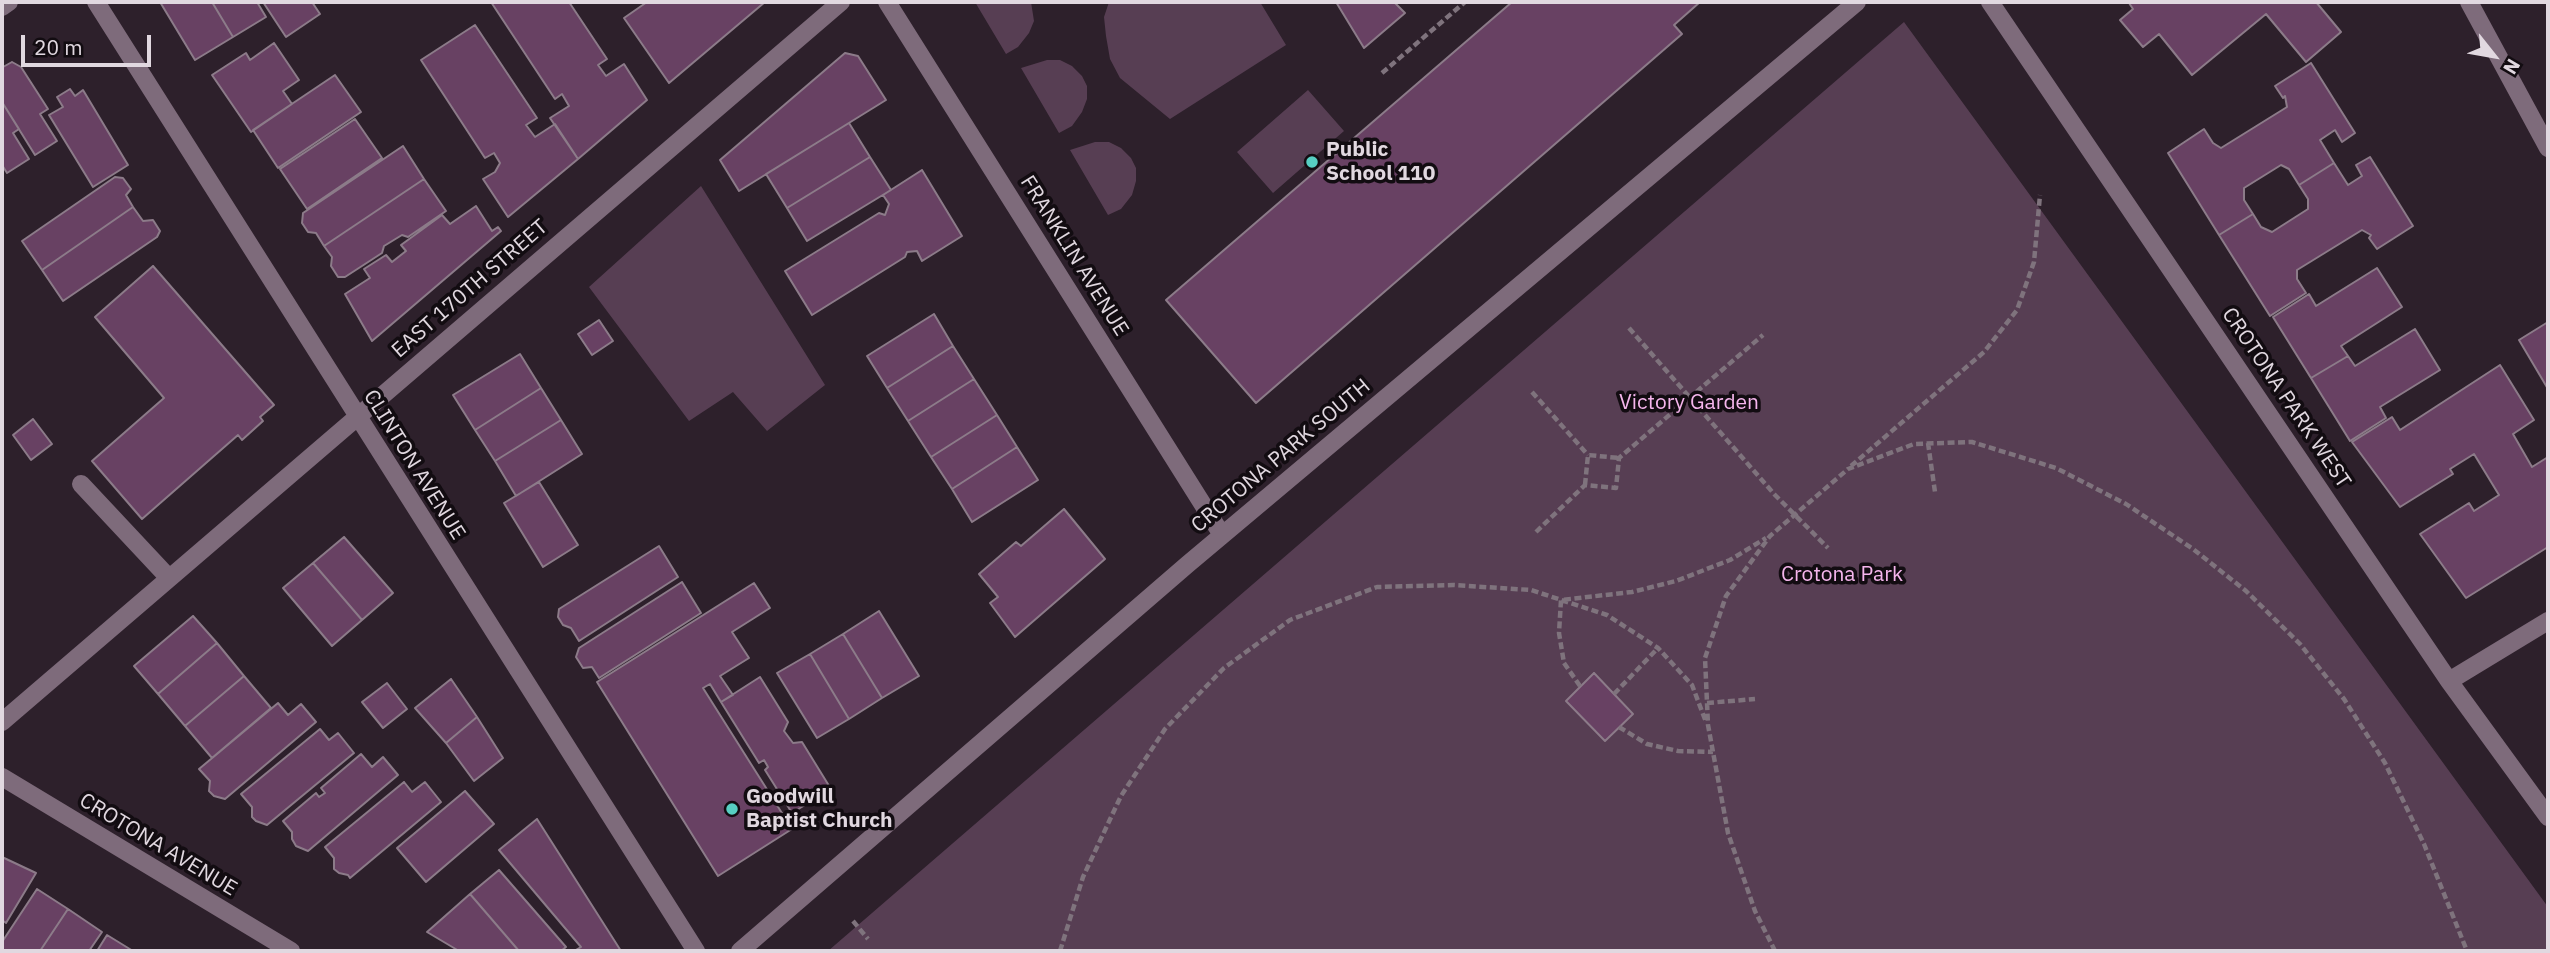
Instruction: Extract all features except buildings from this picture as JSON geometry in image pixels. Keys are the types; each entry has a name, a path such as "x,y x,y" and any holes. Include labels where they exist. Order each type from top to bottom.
{"street":[{"path":"2,6 9,2"},
{"name":"CLINTON AVENUE","path":"96,2 695,951"},
{"name":"EAST 170TH STREET","path":"2,722 841,2"},
{"name":"FRANKLIN AVENUE","path":"887,2 1222,535"},
{"name":"CROTONA PARK SOUTH","path":"740,951 1222,535 1857,2"},
{"name":"CROTONA PARK WEST","path":"1990,2 2449,681 2548,817"},
{"path":"2469,2 2548,148"},
{"path":"81,484 169,578"},
{"path":"2449,681 2548,621"},
{"name":"CROTONA AVENUE","path":"2,777 291,951"}],"path":[{"path":"1382,73 1465,2"},
{"path":"1561,600 1632,592 1676,581 1730,560 1770,536 1984,352 2017,310 2034,262 2040,195"},
{"path":"1629,328 1794,515 1828,548"},
{"path":"1585,485 1616,488 1619,458 1763,335"},
{"path":"1532,392 1588,455 1619,458"},
{"path":"1848,469 1913,444 1972,442 2056,468 2126,504 2193,549 2246,591 2300,644 2344,698 2385,763 2424,844 2467,951"},
{"path":"1928,443 1935,492"},
{"path":"1536,532 1585,485 1588,455"},
{"path":"1770,536 1726,596 1705,658 1708,725 1728,834 1755,911 1775,951"},
{"path":"1060,951 1083,877 1121,796 1165,729 1224,668 1290,620 1377,587 1466,585 1531,590 1607,615 1658,648 1692,685 1708,725"},
{"path":"1561,600 1559,634 1564,663 1580,686"},
{"path":"1614,694 1658,648"},
{"path":"1707,703 1755,699"},
{"path":"1619,726 1647,744 1678,751 1713,752"},
{"path":"853,921 868,939"}],"green space":[{"path":"975,2 1031,2 1034,21 1029,33 1018,47 1006,54"},
{"path":"1109,2 1260,2 1286,45 1170,119 1120,78 1110,59 1104,17"},
{"name":"Crotona Park","path":"1904,22 2548,907 2548,951 828,951"},
{"path":"1047,60 1060,60 1072,66 1087,86 1087,99 1082,112 1072,126 1059,133 1021,68"},
{"path":"1308,90 1344,131 1273,193 1237,152"},
{"path":"1095,142 1109,142 1121,148 1136,168 1132,195 1121,209 1108,215 1070,150"},
{"path":"701,186 825,385 767,431 733,392 689,421 589,287"}],"place":[{"name":"Public School 110","path":"1312,162"},
{"name":"Goodwill Baptist Church","path":"732,809"}],"park label":[{"name":"Victory Garden","path":"1689,403"}]}
